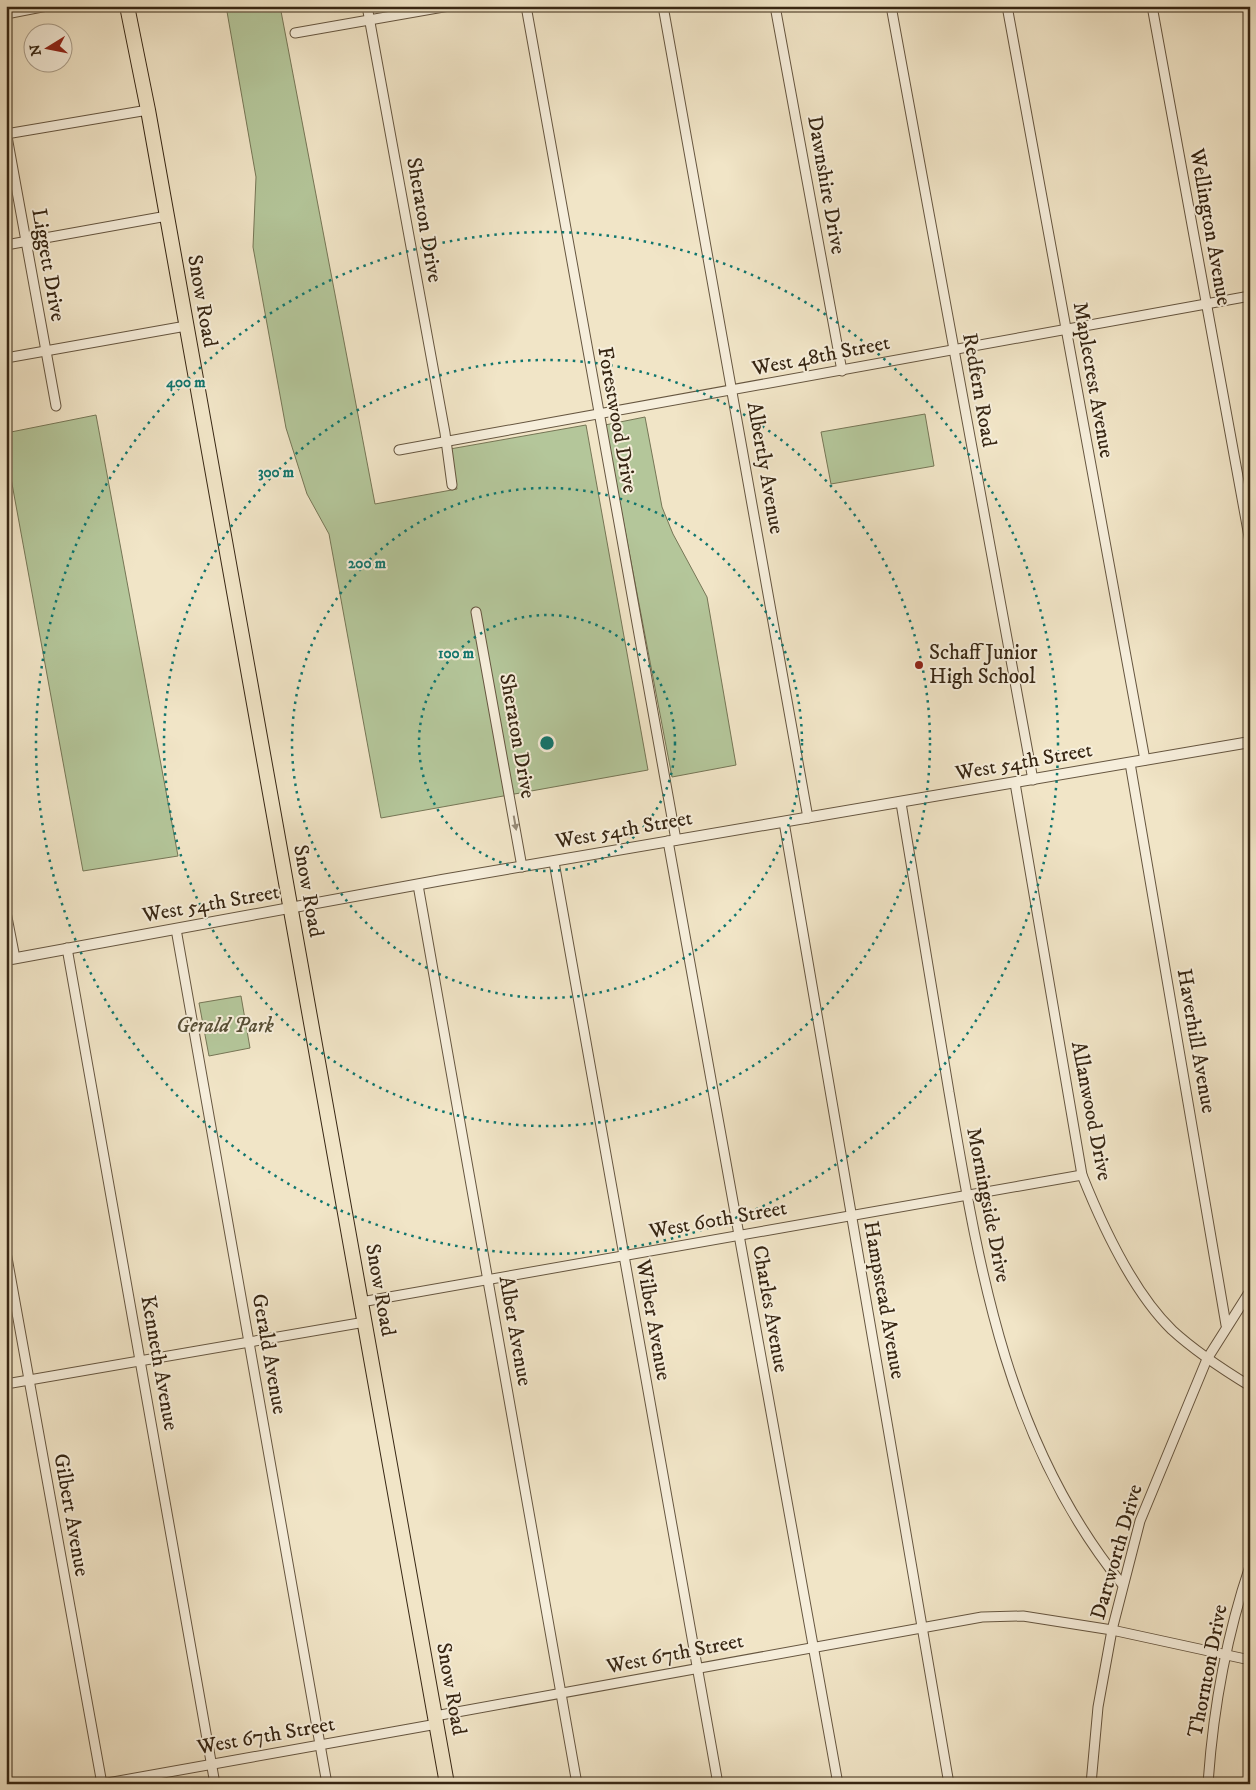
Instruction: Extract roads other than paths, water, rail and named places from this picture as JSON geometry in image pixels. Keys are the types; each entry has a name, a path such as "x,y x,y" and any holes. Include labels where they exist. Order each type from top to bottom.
{"main road":[{"name":"Snow Road","path":"127,6 148,110 448,1784"}],"street":[{"path":"6,14 47,6"},
{"name":"Sheraton Drive","path":"367,6 446,440 452,485"},
{"path":"294,34 449,6"},
{"name":"Forestwood Drive","path":"526,6 672,840"},
{"name":"Albertly Avenue","path":"663,6 808,818"},
{"name":"Dawnshire Drive","path":"775,6 842,370"},
{"name":"Redfern Road","path":"891,6 1033,780"},
{"name":"Maplecrest Avenue","path":"1006,6 1145,760"},
{"name":"Wellington Avenue","path":"1152,6 1250,542"},
{"path":"6,133 148,110"},
{"name":"Liggett Drive","path":"6,133 56,406"},
{"path":"6,245 167,216"},
{"name":"West 48th Street","path":"399,450 954,348 1250,296"},
{"path":"6,358 186,326"},
{"name":"Sheraton Drive","path":"476,612 522,867"},
{"name":"West 54th Street","path":"10,959 672,840 1249,744"},
{"name":"Haverhill Avenue","path":"1130,763 1226,1325"},
{"name":"Allanwood Drive","path":"1015,783 1082,1175 1102,1225 1136,1284 1171,1329 1206,1359 1250,1386"},
{"name":"Morningside Drive","path":"901,803 967,1195 990,1307 1011,1380 1070,1510 1098,1555 1122,1584"},
{"name":"Hampstead Avenue","path":"784,822 949,1784"},
{"name":"Charles Avenue","path":"672,840 738,1234 838,1784"},
{"name":"Wilber Avenue","path":"554,862 718,1784"},
{"name":"Alber Avenue","path":"418,885 577,1784"},
{"path":"6,912 10,959"},
{"name":"Gerald Avenue","path":"176,929 327,1784"},
{"name":"Kenneth Avenue","path":"67,948 216,1784"},
{"name":"West 60th Street","path":"361,1302 623,1254 1082,1175"},
{"name":"Gilbert Avenue","path":"6,1252 102,1784"},
{"name":"Dartworth Drive","path":"1092,1784 1098,1707 1112,1630 1122,1584 1140,1521 1206,1359 1226,1325 1250,1291"},
{"path":"6,1384 365,1322"},
{"name":"Thornton Drive","path":"1208,1784 1211,1736 1225,1655 1250,1566"},
{"name":"West 67th Street","path":"102,1784 320,1745 698,1667 982,1617 1023,1616 1112,1630 1250,1660"}],"place":[{"name":"Schaff Junior High School","path":"919,665"}],"park label":[{"name":"Gerald Park","path":"225,1026"}]}
